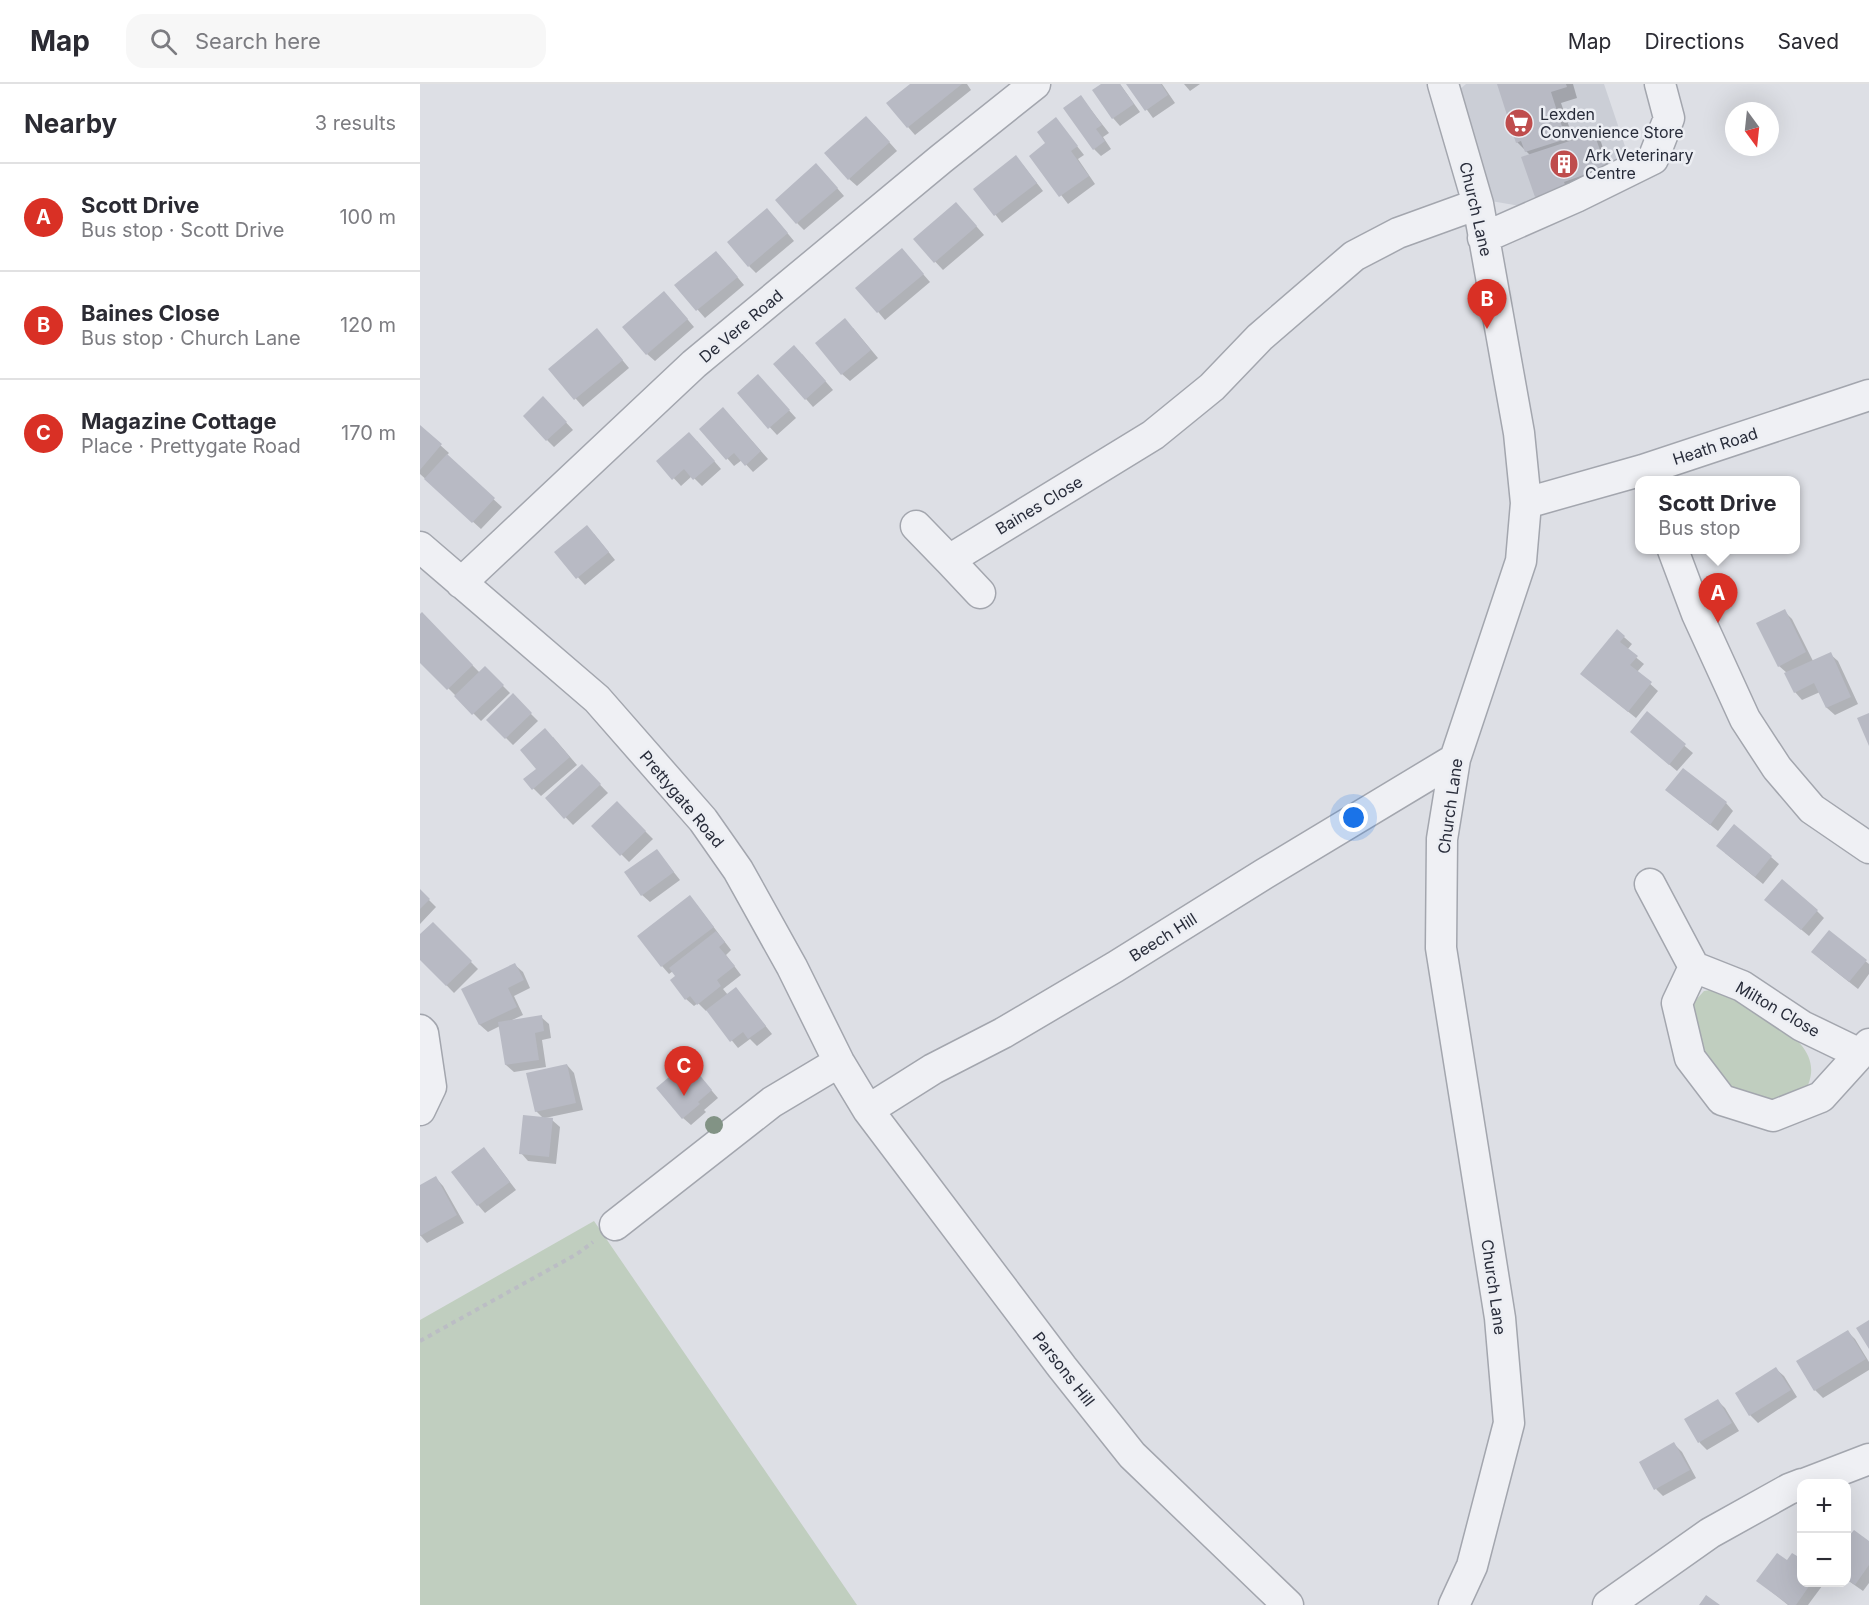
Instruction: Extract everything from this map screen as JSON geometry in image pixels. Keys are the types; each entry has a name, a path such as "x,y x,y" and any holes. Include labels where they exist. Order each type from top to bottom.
{"street":[{"name":"De Vere Road","path":"461,583 694,364 1035,84"},
{"name":"Church Lane","path":"1443,84 1478,204 1520,433 1526,503 1521,561 1455,759 1442,839 1441,948 1500,1318 1509,1423 1472,1566 1454,1605"},
{"path":"1484,238 1576,197 1653,159 1669,118 1660,84"},
{"name":"Baines Close","path":"949,560 1153,435 1212,387 1260,337 1354,256 1398,233 1478,204"},
{"name":"Heath Road","path":"1645,475 1869,395"},
{"name":"Heath Road","path":"1526,503 1635,477"},
{"path":"916,526 980,592"},
{"name":"Prettygate Road","path":"420,547 597,699 703,820 738,870 792,967 839,1062 868,1110"},
{"path":"1675,554 1697,614 1745,719 1778,768 1812,809 1869,848"},
{"name":"Beech Hill","path":"868,1110 933,1069 1003,1033 1115,967 1455,759"},
{"path":"1650,884 1694,967"},
{"name":"Milton Close","path":"1694,967 1742,986 1803,1026 1865,1049 1821,1097 1773,1116 1722,1100 1690,1058 1677,1003 1694,967"},
{"path":"420,1030 423,1033 431,1087 420,1110"},
{"path":"615,1226 772,1102 839,1062"},
{"name":"Parsons Hill","path":"868,1110 1055,1358 1132,1455 1288,1605"},
{"path":"1816,1479 1869,1458"},
{"path":"1608,1605 1710,1533 1797,1486"}],"path":[{"path":"420,1341 577,1254 615,1226"}],"shaded area":[{"path":"1466,84 1604,84 1631,164 1537,209 1491,201 1459,90"}],"green space":[{"path":"1723,988 1786,1031 1803,1048 1809,1057 1811,1068 1810,1080 1804,1093 1770,1103 1730,1089 1698,1047 1692,1019 1694,1002 1704,991"},
{"path":"594,1221 857,1605 420,1605 420,1320"}],"building":[{"path":"910,84 962,84 907,128 886,103"},
{"path":"1101,84 1120,84 1134,104 1112,119 1092,90"},
{"path":"1126,84 1161,84 1168,95 1145,111"},
{"path":"1497,84 1566,84 1567,87 1551,92 1566,139 1525,152 1521,141 1516,143"},
{"path":"1081,95 1102,125 1096,129 1105,141 1093,150 1063,108"},
{"path":"866,116 890,142 848,180 824,153"},
{"path":"1056,117 1078,146 1071,151 1089,176 1059,197 1029,156 1045,143 1037,132"},
{"name":"Ark Veterinary Centre","path":"1594,133 1606,167 1564,182 1566,187 1535,197 1521,157"},
{"path":"1016,155 1037,183 994,216 973,189"},
{"path":"816,163 838,188 796,224 775,200"},
{"path":"956,202 977,226 934,263 913,239"},
{"path":"767,208 788,233 748,267 727,242"},
{"path":"902,248 924,274 877,313 855,288"},
{"path":"716,251 738,277 696,311 674,285"},
{"path":"664,291 688,319 646,355 622,327"},
{"path":"845,318 871,350 841,375 815,343"},
{"path":"597,328 623,360 574,400 548,369"},
{"path":"794,345 826,381 805,400 773,364"},
{"path":"758,374 790,410 768,429 737,393"},
{"path":"543,396 567,422 546,441 523,416"},
{"path":"723,407 761,451 745,466 734,453 726,460 699,429"},
{"path":"420,425 442,444 420,470"},
{"path":"689,432 715,461 693,480 684,469 672,480 656,461"},
{"path":"447,454 495,498 472,523 424,479"},
{"path":"587,525 609,552 576,579 554,552"},
{"path":"1785,609 1806,652 1778,667 1756,623"},
{"path":"422,612 473,665 447,690 420,663 420,614"},
{"path":"1617,629 1625,636 1620,642 1638,656 1630,665 1652,682 1628,712 1580,674"},
{"path":"1831,652 1851,697 1826,708 1814,683 1794,693 1784,673"},
{"path":"485,666 504,685 472,715 454,696"},
{"path":"513,693 532,713 505,739 486,720"},
{"path":"1647,711 1686,744 1669,765 1630,732"},
{"path":"1869,713 1869,746 1857,718"},
{"path":"545,728 570,757 532,790 523,779 536,769 520,750"},
{"path":"582,764 601,784 564,819 545,798"},
{"path":"1683,768 1727,802 1710,825 1665,790"},
{"path":"617,801 646,831 620,856 591,826"},
{"path":"1734,824 1772,856 1755,877 1716,846"},
{"path":"657,849 674,872 641,896 624,872"},
{"path":"1782,879 1818,910 1801,930 1764,900"},
{"path":"420,889 430,899 420,909"},
{"path":"690,895 714,927 661,967 637,936"},
{"path":"433,922 472,961 446,986 420,960 420,934"},
{"path":"1829,930 1867,960 1849,982 1811,952"},
{"path":"716,931 725,942 719,947 735,966 717,980 721,986 697,1005 690,996 685,1000 670,980 675,976 669,968"},
{"path":"515,963 524,980 508,988 517,1007 479,1025 461,989"},
{"path":"736,987 766,1026 748,1039 743,1032 730,1042 706,1010"},
{"path":"542,1015 544,1031 535,1033 539,1060 505,1065 498,1022"},
{"path":"688,1061 712,1090 682,1119 656,1088"},
{"path":"567,1064 576,1103 535,1112 526,1073"},
{"path":"523,1115 553,1118 549,1157 519,1154"},
{"path":"484,1147 510,1182 477,1206 451,1172"},
{"path":"436,1176 457,1215 420,1236 420,1185"},
{"path":"1869,1320 1869,1349 1856,1328"},
{"path":"1848,1330 1866,1359 1814,1391 1796,1361"},
{"path":"1776,1367 1791,1390 1749,1416 1735,1393"},
{"path":"1718,1399 1732,1423 1698,1443 1684,1419"},
{"path":"1674,1442 1690,1470 1654,1490 1639,1462"},
{"path":"1854,1530 1869,1541 1869,1565 1855,1585 1851,1582 1851,1534"},
{"path":"1777,1553 1787,1560 1792,1553 1797,1556 1797,1587 1809,1587 1796,1605 1789,1605 1756,1581"},
{"path":"1706,1595 1720,1605 1699,1605"}],"place":[{"name":"Lexden Convenience Store","path":"1519,123"},
{"name":"Ark Veterinary Centre","path":"1564,164"},
{"name":"Baines Close","path":"1487,329"},
{"name":"Scott Drive","path":"1718,623"},
{"name":"Magazine Cottage","path":"684,1096"}]}
